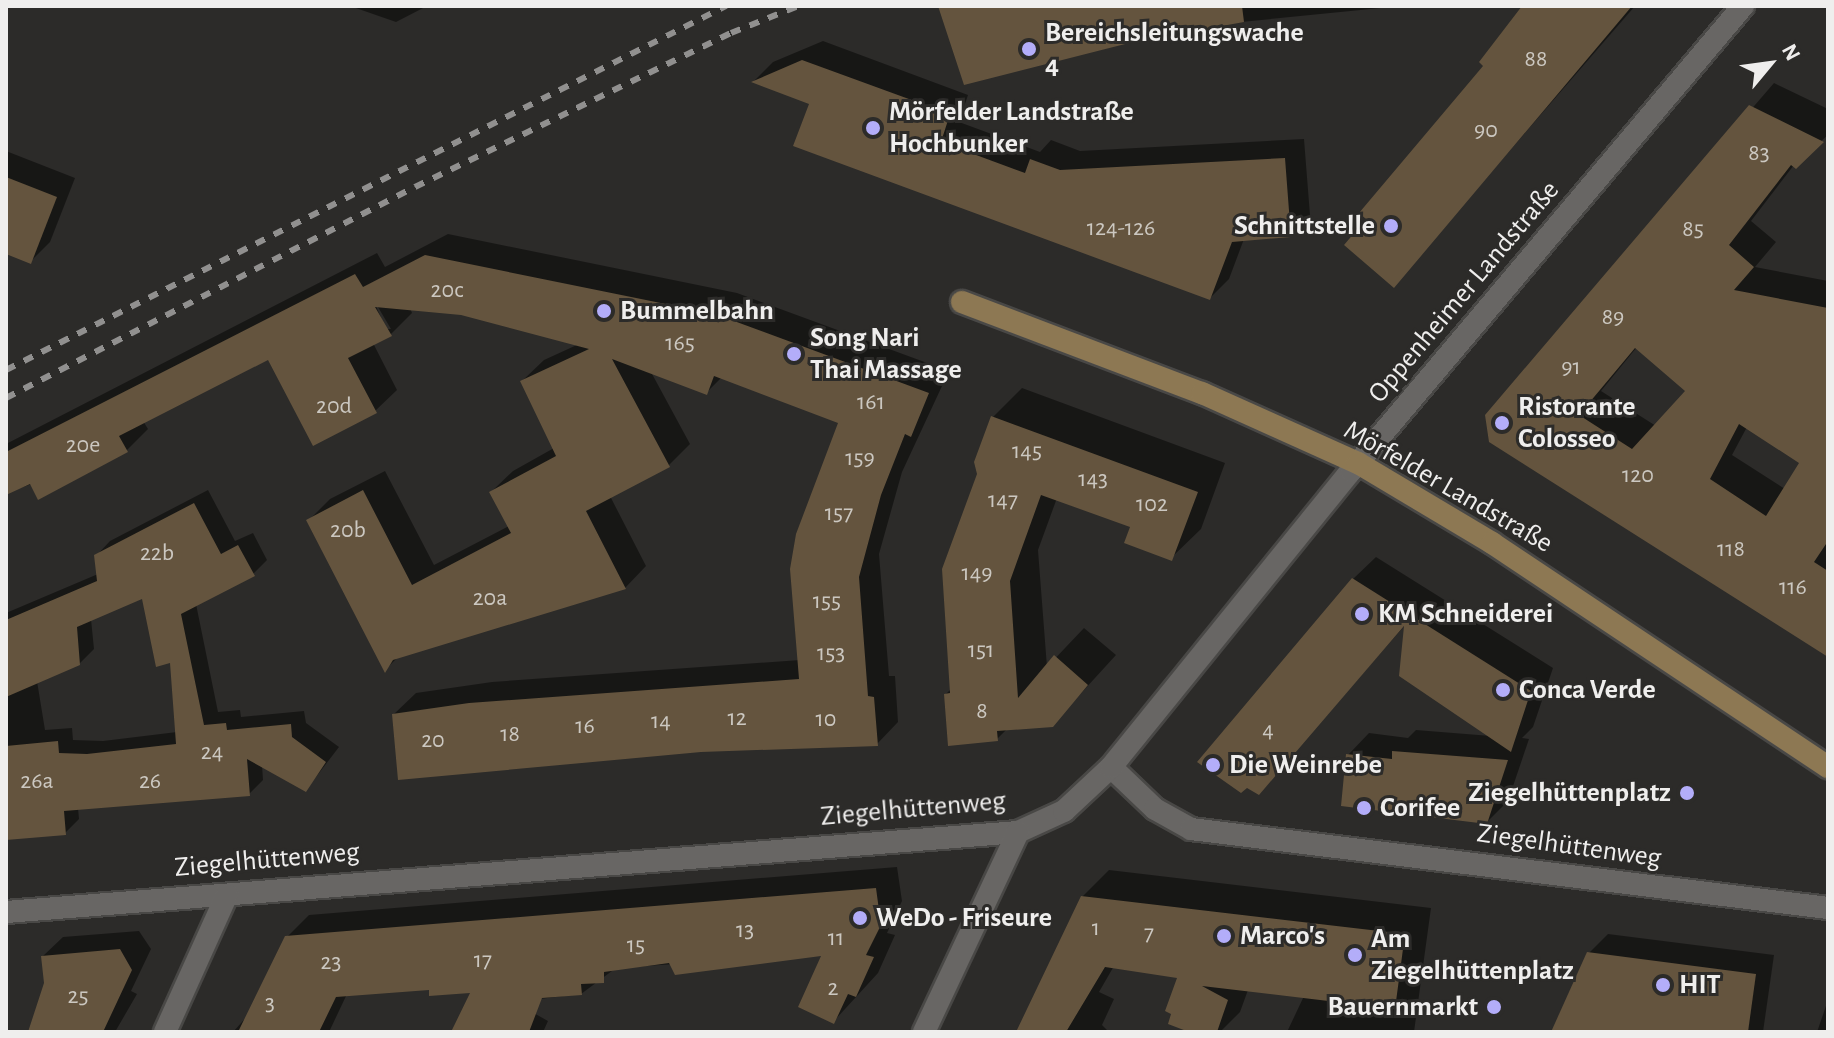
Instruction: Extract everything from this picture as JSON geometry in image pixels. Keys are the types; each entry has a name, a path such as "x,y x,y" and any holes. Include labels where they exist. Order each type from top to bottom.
{"main road":[{"name":"Mörfelder Landstraße","path":"962,302 1202,393 1358,463 1492,543 1828,767"}],"street":[{"name":"Oppenheimer Landstraße","path":"1111,767 1358,463 1743,6"},
{"name":"Ziegelhüttenweg","path":"6,912 1018,832 1064,811 1111,767 1155,809 1191,829 1828,908"},
{"path":"924,1032 1018,832"},
{"path":"165,1032 227,895"}],"building":[{"name":"Bereichsleitungswache 4","path":"938,6 1242,6 1244,22 1133,42 964,85"},
{"path":"1522,6 1632,6 1394,288 1344,245 1366,219 1359,213 1483,66 1479,62"},
{"path":"802,60 950,114 941,142 1025,173 1030,159 1060,170 1285,158 1291,237 1232,242 1210,300 793,146 809,104 751,82"},
{"path":"1749,105 1824,142 1796,169 1791,165 1729,245 1754,267 1734,290 1828,308 1828,541 1814,562 1828,571 1828,657 1489,442 1485,415","holes":["1635,348 1685,391 1632,449 1579,415","1739,424 1799,463 1766,516 1710,479"]},
{"path":"6,177 57,197 31,264 6,254"},
{"path":"425,255 715,314 929,393 911,437 905,434 881,495 859,577 868,696 874,697 878,746 701,752 398,780 392,714 469,703 799,679 790,569 796,534 838,423 714,376 707,395 612,359 670,467 586,511 626,589 393,660 385,673 306,520 363,490 412,585 511,533 489,492 556,456 520,381 589,349 461,315 375,307 392,336 348,358 377,413 313,446 268,360 119,436 128,452 38,500 30,484 6,495 6,452 355,274 363,287"},
{"path":"991,416 1198,492 1172,561 1124,543 1130,527 1041,495 1010,581 1018,698 1054,655 1088,685 1053,727 997,731 998,741 948,746 944,694 950,693 942,569 977,474 974,462"},
{"path":"194,503 221,554 238,545 255,576 181,614 204,725 226,723 227,730 291,724 292,737 326,762 306,792 247,759 250,796 64,811 66,835 6,840 6,746 58,741 59,753 87,754 176,744 170,663 156,667 142,599 77,627 80,665 6,697 6,620 97,581 94,555"},
{"path":"1352,578 1531,691 1511,752 1399,676 1404,626 1259,795 1247,788 1241,793 1197,762"},
{"path":"1392,751 1508,760 1487,824 1341,806 1346,754 1392,759"},
{"path":"876,888 881,925 866,955 874,957 856,997 848,994 834,1024 798,1007 821,956 675,975 669,963 604,972 604,983 581,984 582,995 542,998 529,1032 451,1032 470,993 429,996 429,990 336,997 319,1032 238,1032 285,936"},
{"path":"1081,896 1405,934 1395,1009 1202,986 1228,1000 1217,1032 1189,1032 1168,1024 1171,1014 1165,1011 1177,978 1105,967 1066,1032 1016,1032"},
{"path":"120,949 132,970 103,1032 28,1032 44,983 41,956"},
{"name":"HIT","path":"1587,952 1756,974 1748,1032 1551,1032"}],"railway":[{"path":"6,370 726,6"},
{"path":"6,398 415,187 731,33 798,6"}],"place":[{"name":"Bereichsleitungswache 4","path":"1029,49"},
{"name":"Mörfelder Landstraße Hochbunker","path":"873,128"},
{"name":"Schnittstelle","path":"1391,226"},
{"name":"Bummelbahn","path":"604,311"},
{"name":"Song Nari Thai Massage","path":"794,354"},
{"name":"Ristorante Colosseo","path":"1502,423"},
{"name":"KM Schneiderei","path":"1362,614"},
{"name":"Conca Verde","path":"1503,690"},
{"name":"Die Weinrebe","path":"1213,765"},
{"name":"Ziegelhüttenplatz","path":"1687,793"},
{"name":"Corifee","path":"1364,808"},
{"name":"WeDo - Friseure","path":"860,918"},
{"name":"Marco's","path":"1224,936"},
{"name":"Am Ziegelhüttenplatz","path":"1355,955"},
{"name":"HIT","path":"1663,985"},
{"name":"Bauernmarkt","path":"1494,1007"}]}
